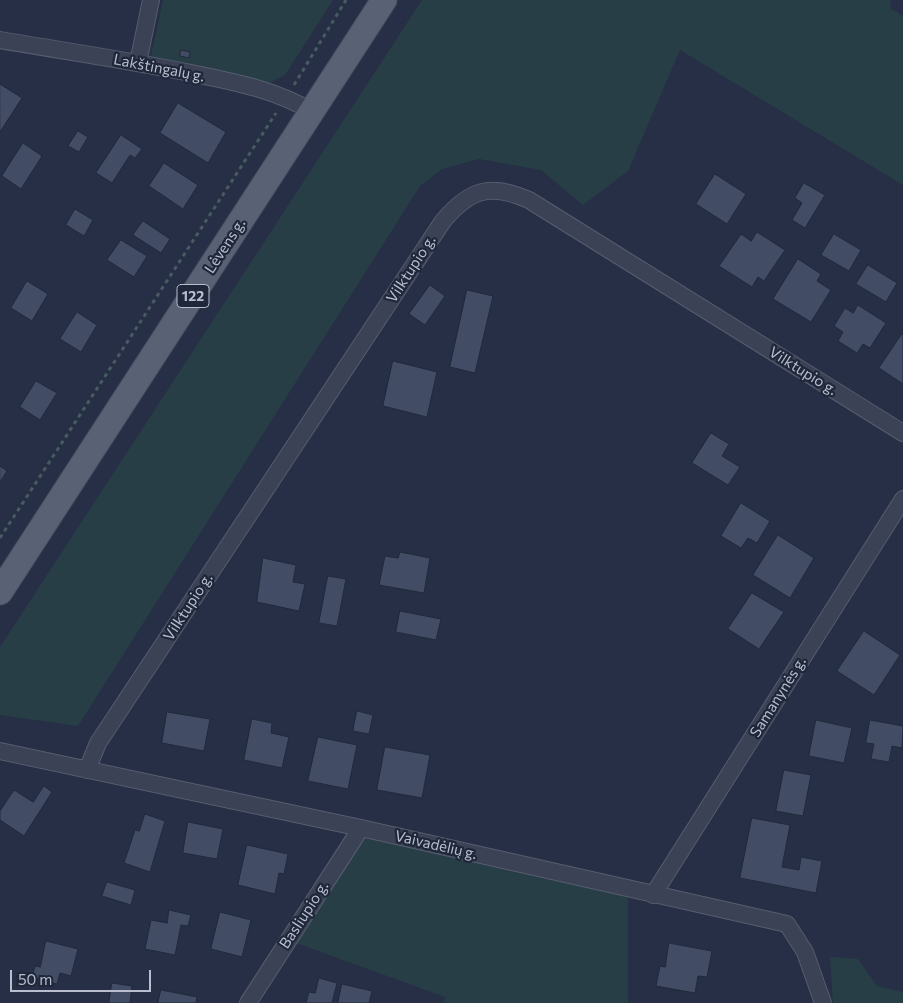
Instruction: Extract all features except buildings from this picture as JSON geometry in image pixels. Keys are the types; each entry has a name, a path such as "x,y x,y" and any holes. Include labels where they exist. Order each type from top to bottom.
{"main road":[{"name":"Lėvens g.","path":"0,592 384,0"}],"street":[{"path":"138,63 151,0"},
{"name":"Lakštingalų g.","path":"0,40 138,63 260,88 286,97 313,112"},
{"name":"Vilktupio g.","path":"86,770 103,734 443,221 457,204 474,193 492,190 512,192 529,200 903,433"},
{"name":"Samanynės g.","path":"653,895 903,499"},
{"name":"Vaivadėlių g.","path":"0,751 361,828 787,924 805,952 823,1003"},
{"name":"Basliupio g.","path":"248,1003 361,828"}],"path":[{"path":"0,538 286,97 346,0"}],"shaded area":[{"path":"163,0 333,0 285,75 260,88 149,65"},
{"path":"422,0 891,0 890,8 903,16 903,185 680,50 628,171 583,205 541,170 479,159 442,169 420,186 78,726 0,715 0,647"},
{"path":"361,828 628,889 628,1003 444,1003 445,997 288,940"},
{"path":"830,957 858,959 877,986 903,992 903,1003 833,1003"}]}
